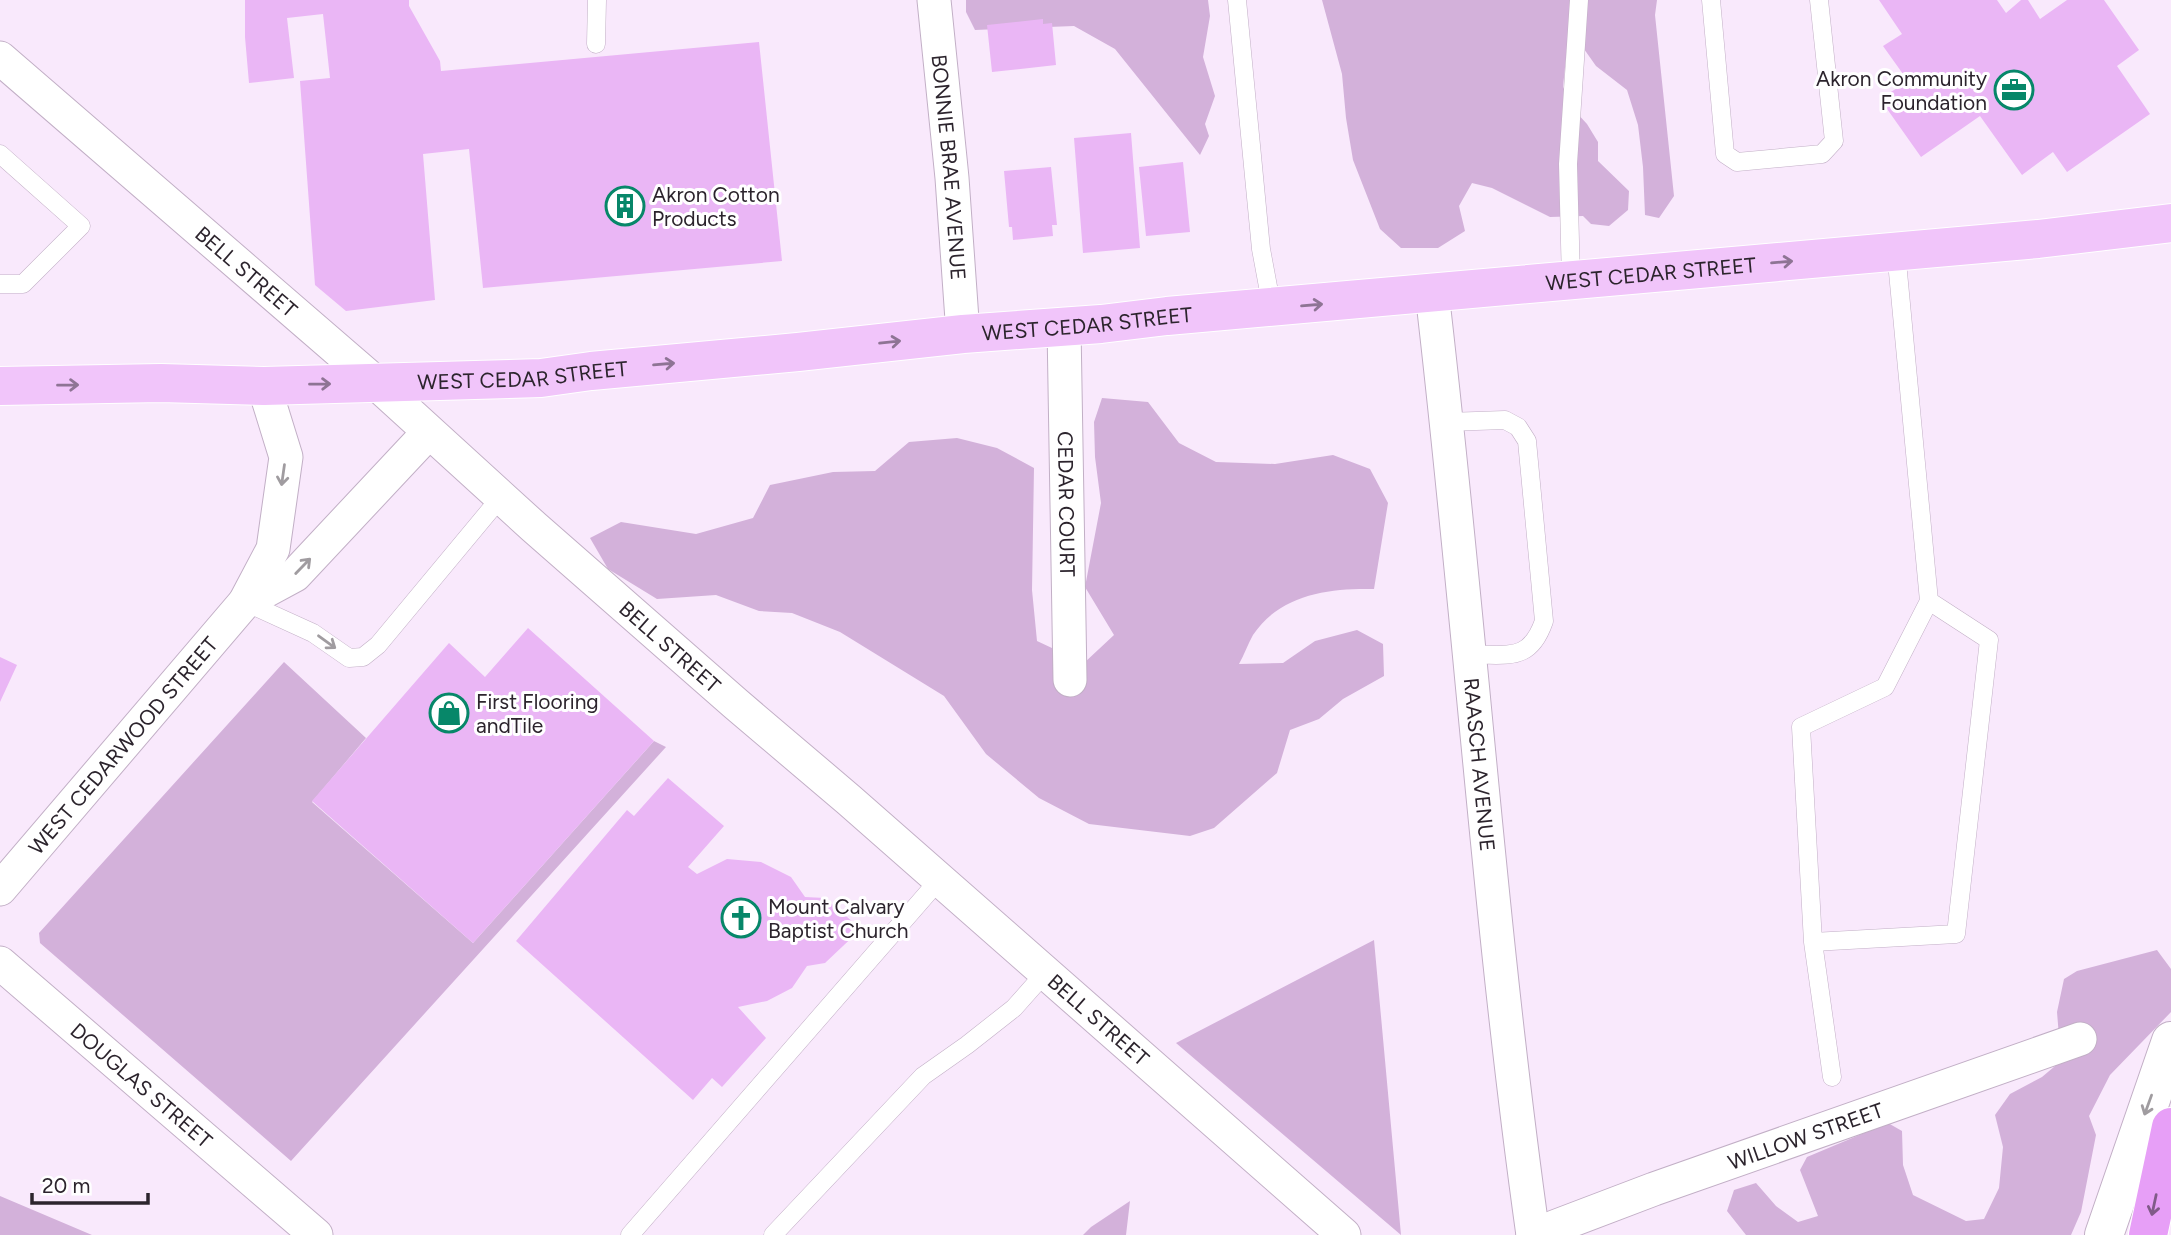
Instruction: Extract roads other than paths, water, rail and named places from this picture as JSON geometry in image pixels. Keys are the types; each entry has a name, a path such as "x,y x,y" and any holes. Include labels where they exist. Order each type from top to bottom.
{"highway":[{"path":"2148,1235 2171,1127"}],"main road":[{"name":"WEST CEDAR STREET","path":"0,386 161,383 264,386 541,378 963,334 2038,239 2171,223"},
{"path":"2104,1235 2138,1130 2171,1041"}],"street":[{"name":"BONNIE BRAE AVENUE","path":"934,0 952,178 963,334"},
{"name":"BELL STREET","path":"0,58 376,383 501,497 1343,1235"},
{"name":"RAASCH AVENUE","path":"1432,293 1511,1081 1533,1235"},
{"name":"CEDAR COURT","path":"1064,327 1070,680"},
{"name":"WEST CEDARWOOD STREET","path":"0,889 245,603 273,549 286,457 264,386"},
{"name":"WEST CEDARWOOD STREET","path":"245,603 295,575 429,432"},
{"name":"DOUGLAS STREET","path":"0,963 316,1235"},
{"name":"WILLOW STREET","path":"1533,1235 1654,1189 2080,1039"}],"lane":[{"path":"596,44 597,0"},
{"path":"1237,0 1261,249 1272,308"},
{"path":"1571,281 1568,164 1579,0"},
{"path":"1711,0 1724,155 1737,162 1822,154 1834,141 1819,0"},
{"path":"0,154 80,226 23,284 0,284"},
{"path":"1832,1077 1813,942 1801,727 1885,687 1929,601 1896,251"},
{"path":"1447,422 1505,419 1518,427 1527,441 1544,621 1537,640 1523,653 1468,655"},
{"path":"245,603 313,632 349,658 363,657 379,645 501,497"},
{"path":"1813,942 1956,934 1989,640 1929,601"},
{"path":"630,1235 939,880"},
{"path":"774,1235 923,1076 1014,1008 1045,972"}],"place":[{"name":"Akron Community Foundation","path":"2014,90"},
{"name":"Akron Cotton Products","path":"625,206"},
{"name":"First Flooring andTile","path":"449,713"},
{"name":"Mount Calvary Baptist Church","path":"741,918"}]}
